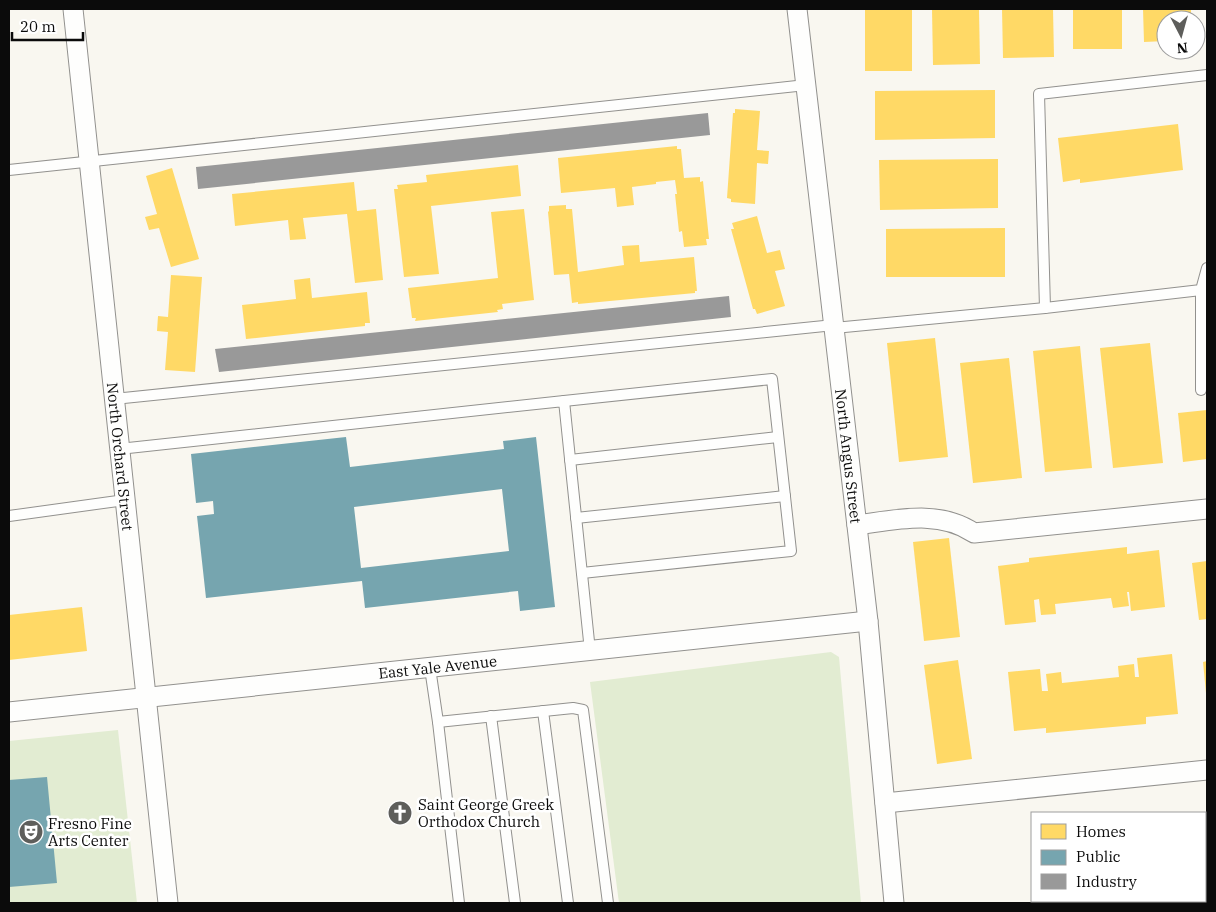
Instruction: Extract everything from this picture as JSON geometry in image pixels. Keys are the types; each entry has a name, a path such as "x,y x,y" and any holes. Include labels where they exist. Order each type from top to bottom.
{"street":[{"name":"North Orchard Street","path":"73,9 168,903"},
{"name":"North Angus Street","path":"797,9 868,621 894,903"},
{"path":"857,525 915,517 954,523 974,533 1207,509"},
{"name":"East Yale Avenue","path":"9,712 868,621"},
{"path":"885,803 1207,770"}],"lane":[{"path":"1046,308 1039,94 1207,75"},
{"path":"9,170 806,86"},
{"path":"1201,390 1201,290 1207,268"},
{"path":"114,400 834,327 1046,308 1201,290"},
{"path":"119,449 772,379 791,551 582,573"},
{"path":"564,401 590,650"},
{"path":"570,460 778,436"},
{"path":"576,518 785,496"},
{"path":"9,516 124,500"},
{"path":"430,668 459,903"},
{"path":"438,722 573,708 583,710 608,903"},
{"path":"543,711 568,903"},
{"path":"491,716 514,903"}],"green space":[{"path":"831,652 839,657 861,903 619,903 590,682"},
{"path":"118,730 137,903 9,903 9,741"}],"building: Homes":[{"path":"865,9 912,9 912,71 865,71"},
{"path":"932,9 979,9 980,64 933,65"},
{"path":"1002,9 1053,9 1054,57 1003,58"},
{"path":"1073,9 1122,9 1122,49 1073,49"},
{"path":"1143,9 1191,9 1156,10 1156,41 1144,42"},
{"path":"995,90 995,138 875,140 875,91"},
{"path":"735,109 760,111 757,150 769,151 768,164 757,163 755,204 731,202 731,199 727,198 733,113 735,113"},
{"path":"1178,124 1183,170 1080,183 1080,179 1063,182 1058,138"},
{"path":"677,146 677,149 681,149 684,178 700,177 700,182 703,181 709,239 706,239 707,245 684,247 682,231 679,232 675,180 632,187 634,205 617,207 615,188 561,193 558,158"},
{"path":"998,159 998,208 880,210 879,160"},
{"path":"518,165 521,196 431,206 439,274 404,277 394,189 398,189 397,185 427,182 426,175"},
{"path":"172,168 199,259 171,267 159,228 149,230 145,217 157,214 146,176"},
{"path":"354,182 357,211 376,209 383,280 355,283 347,214 303,218 306,239 290,240 288,220 235,226 232,194"},
{"path":"566,205 566,209 572,209 578,272 624,265 622,246 639,245 640,262 694,257 697,291 695,293 572,303 569,274 554,275 548,212 549,206"},
{"path":"524,209 534,300 502,304 503,309 497,310 498,312 415,321 416,318 412,318 408,288 498,278 491,212"},
{"path":"757,216 767,253 780,250 785,269 775,271 785,306 757,314 755,309 753,309 731,229 734,229 732,223"},
{"path":"1005,228 1005,277 886,277 886,229"},
{"path":"171,275 202,277 195,372 165,370 168,332 157,331 158,316 168,317"},
{"path":"310,278 312,298 367,292 370,323 365,323 365,326 246,339 242,305 296,299 294,280"},
{"path":"935,338 948,457 899,462 887,343"},
{"path":"1150,343 1163,463 1113,468 1100,348"},
{"path":"1080,346 1092,468 1045,472 1033,351"},
{"path":"1009,358 1022,478 973,483 960,363"},
{"path":"1207,410 1207,459 1183,462 1178,413"},
{"path":"949,538 960,637 924,641 913,542"},
{"path":"1127,547 1127,554 1159,550 1165,607 1131,611 1129,592 1127,592 1129,606 1113,608 1111,598 1055,604 1056,614 1041,615 1039,599 1034,600 1036,622 1005,625 998,566 1029,562 1029,558"},
{"path":"1207,561 1207,619 1199,620 1192,563"},
{"path":"82,607 87,651 9,660 9,615"},
{"path":"1172,654 1178,714 1146,717 1146,724 1046,733 1046,728 1014,731 1008,672 1040,669 1042,691 1048,691 1046,674 1061,672 1062,683 1119,677 1118,666 1134,664 1135,677 1139,677 1137,658"},
{"path":"958,660 972,759 937,764 924,665"},
{"path":"1207,661 1207,692 1206,693 1203,662"}],"building: Public":[{"path":"346,437 350,467 504,449 503,441 536,437 555,607 520,611 518,591 365,608 362,581 206,598 197,516 214,514 213,501 196,503 191,454","holes":["502,489 509,551 361,568 354,507"]},
{"name":"Fresno Fine Arts Center","path":"47,777 57,883 9,887 9,780"}],"building: Industry":[{"path":"708,113 710,135 198,189 196,167"},
{"path":"729,296 731,317 219,372 215,349"}],"place":[{"name":"Saint George Greek Orthodox Church","path":"400,813"},
{"name":"Fresno Fine Arts Center","path":"31,832"}]}
